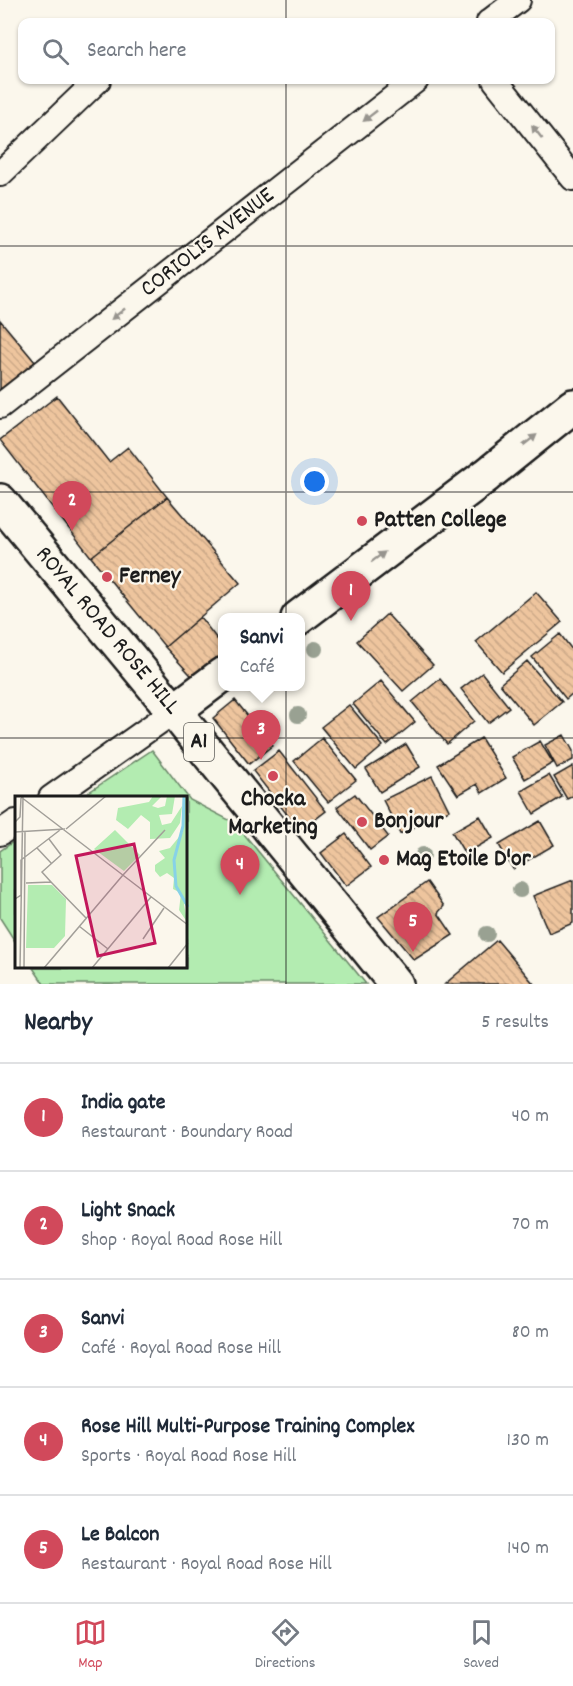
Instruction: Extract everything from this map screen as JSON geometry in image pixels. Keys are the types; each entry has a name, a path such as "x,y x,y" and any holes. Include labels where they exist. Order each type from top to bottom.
{"main road":[{"path":"305,613 487,475 573,406"},
{"name":"ROYAL ROAD ROSE HILL","path":"0,501 396,984"},
{"path":"174,711 218,678"}],"street":[{"path":"494,18 518,0"},
{"path":"0,174 94,84"},
{"name":"CORIOLIS AVENUE","path":"0,406 411,84"},
{"path":"498,84 573,178"},
{"path":"54,796 174,711"},
{"path":"0,833 15,823"}],"green space":[{"path":"152,750 187,796 83,796"},
{"path":"188,797 235,823 366,984 44,984 34,969 188,969"},
{"path":"15,841 15,941 0,918 0,851"}],"building":[{"path":"0,320 35,362 0,392"},
{"path":"57,396 109,462 128,447 167,497 91,557 0,440"},
{"path":"167,497 240,583 165,647 91,557"},
{"path":"536,592 562,622 502,672 476,642"},
{"path":"387,614 433,665 403,691 357,641"},
{"path":"200,617 218,638 218,672 200,685 165,647"},
{"path":"560,634 573,651 573,693 566,699 532,657"},
{"path":"527,661 562,702 534,725 500,684"},
{"path":"482,673 509,707 488,723 461,689"},
{"path":"440,679 474,721 447,744 412,702"},
{"path":"381,681 415,722 387,745 353,704"},
{"path":"235,700 272,746 249,764 213,718"},
{"path":"349,705 383,746 356,769 321,727"},
{"path":"564,735 573,751 573,760 557,768 545,745"},
{"path":"322,738 356,780 328,802 294,761"},
{"path":"481,738 506,778 482,793 477,784 458,795 438,765"},
{"path":"540,741 553,763 525,779 512,757"},
{"path":"406,744 420,767 380,792 366,769"},
{"path":"279,751 326,811 300,831 253,771"},
{"path":"573,766 573,796 567,799 554,777"},
{"path":"549,775 562,797 534,814 521,791"},
{"path":"432,776 449,810 400,834 383,800"},
{"name":"Bonjour","path":"355,794 388,836 370,850 337,807"},
{"path":"480,816 493,838 465,854 452,832"},
{"path":"540,821 554,845 513,869 499,845"},
{"path":"346,834 371,867 346,886 321,853"},
{"path":"573,880 573,923 549,933 533,896"},
{"path":"427,882 444,906 438,913 453,935 414,960 378,917"},
{"path":"497,940 534,984 445,984"}],"place":[{"name":"Patten College","path":"362,521"},
{"name":"Light Snack","path":"72,531"},
{"name":"Ferney","path":"107,577"},
{"name":"India gate","path":"351,621"},
{"name":"Sanvi","path":"261,760"},
{"name":"Chocka Marketing","path":"273,776"},
{"name":"Bonjour","path":"362,822"},
{"name":"Mag Etoile D'or","path":"384,860"},
{"name":"Rose Hill Multi-Purpose Training Complex","path":"240,895"},
{"name":"Le Balcon","path":"413,952"}]}
